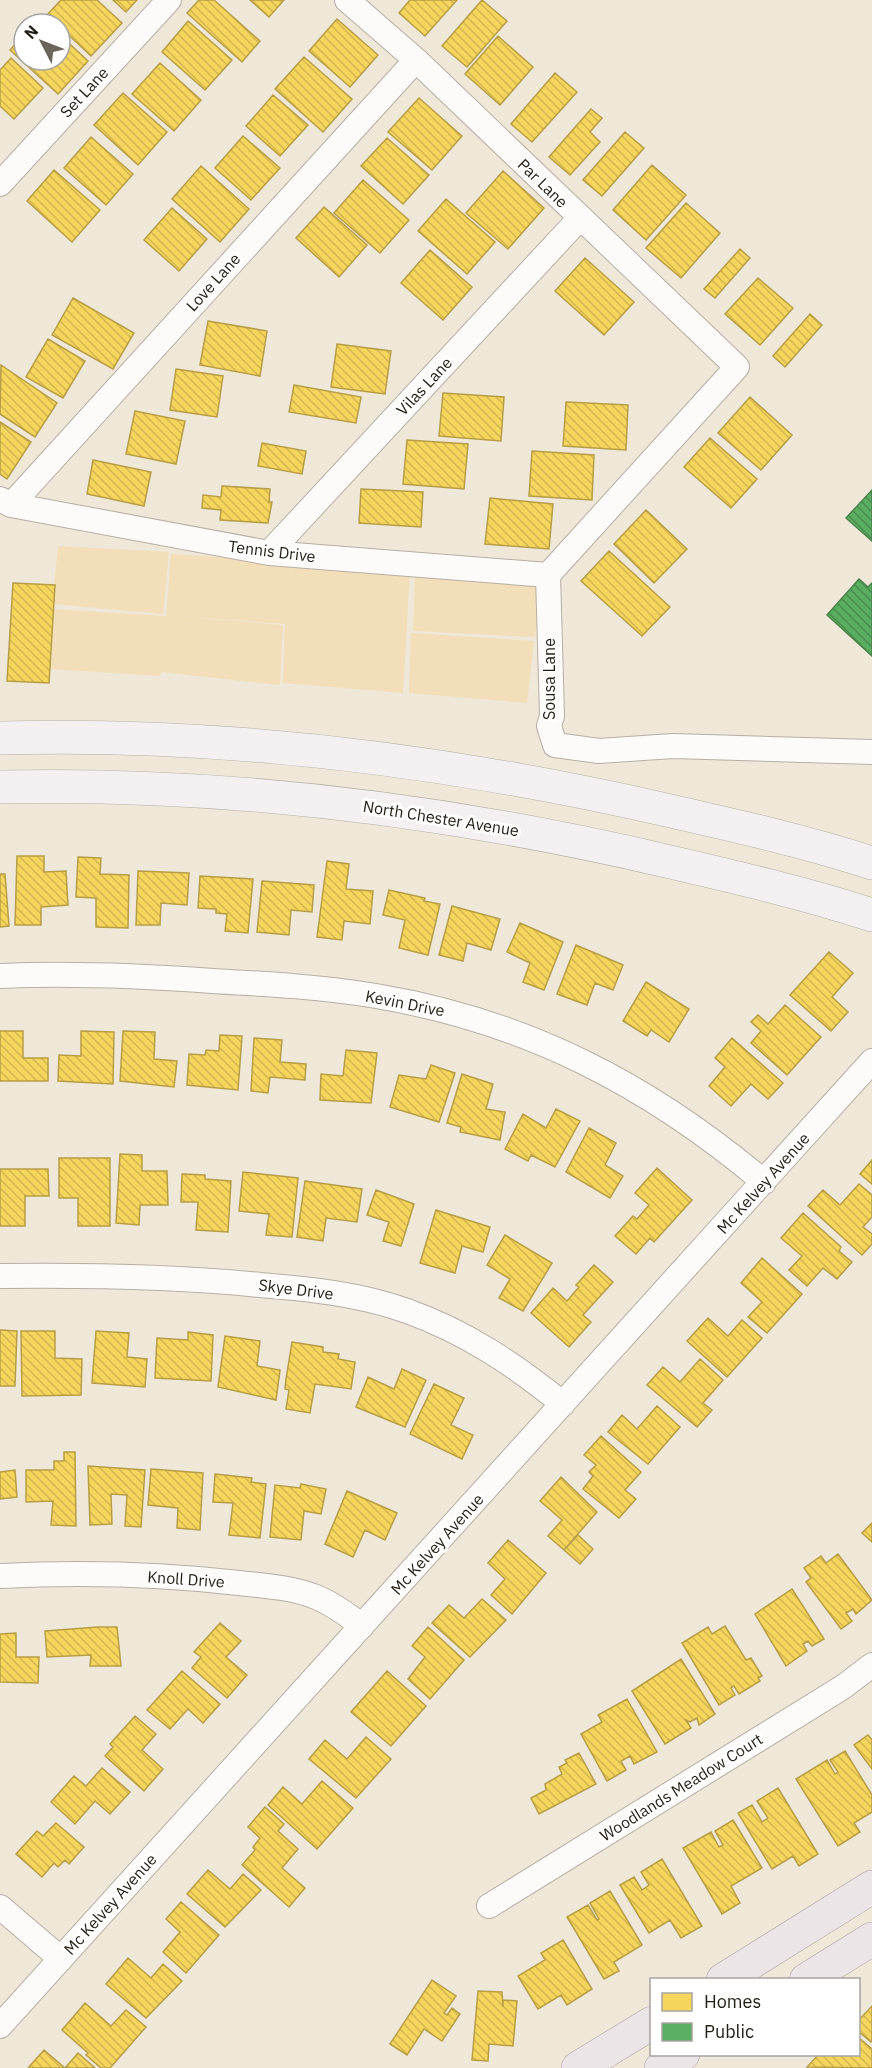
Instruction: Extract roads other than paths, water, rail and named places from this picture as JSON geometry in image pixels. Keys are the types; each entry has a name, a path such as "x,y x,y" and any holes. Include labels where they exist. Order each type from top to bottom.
{"main road":[{"path":"0,738 176,741 360,756 490,775 673,812 762,832 872,863"},
{"name":"North Chester Avenue","path":"0,787 174,789 354,805 494,825 597,844 750,880 872,915"},
{"path":"726,1978 872,1887"},
{"path":"809,1978 872,1939"},
{"path":"578,2068 650,2024"},
{"path":"661,2068 681,2056"}],"street":[{"name":"Set Lane","path":"0,184 169,0"},
{"name":"Par Lane","path":"347,0 416,60 737,367 548,575"},
{"name":"Love Lane","path":"5,502 416,60"},
{"name":"Vilas Lane","path":"269,553 580,218"},
{"name":"Tennis Drive","path":"5,502 269,553 548,575"},
{"name":"Sousa Lane","path":"548,575 552,716 549,726 555,745 599,751 673,746 872,752"},
{"name":"Kevin Drive","path":"0,976 145,976 270,984 375,996 440,1009 490,1023 552,1046 611,1074 676,1114 721,1146 764,1182"},
{"name":"Mc Kelvey Avenue","path":"0,2026 872,1061"},
{"name":"Skye Drive","path":"0,1276 98,1275 207,1280 352,1296 406,1311 485,1347 525,1372 563,1404"},
{"name":"Knoll Drive","path":"0,1576 124,1575 218,1581 291,1589 316,1597 340,1609 362,1626"},
{"name":"Woodlands Meadow Court","path":"489,1906 843,1687 872,1665"},
{"path":"0,1907 61,1959"}]}
